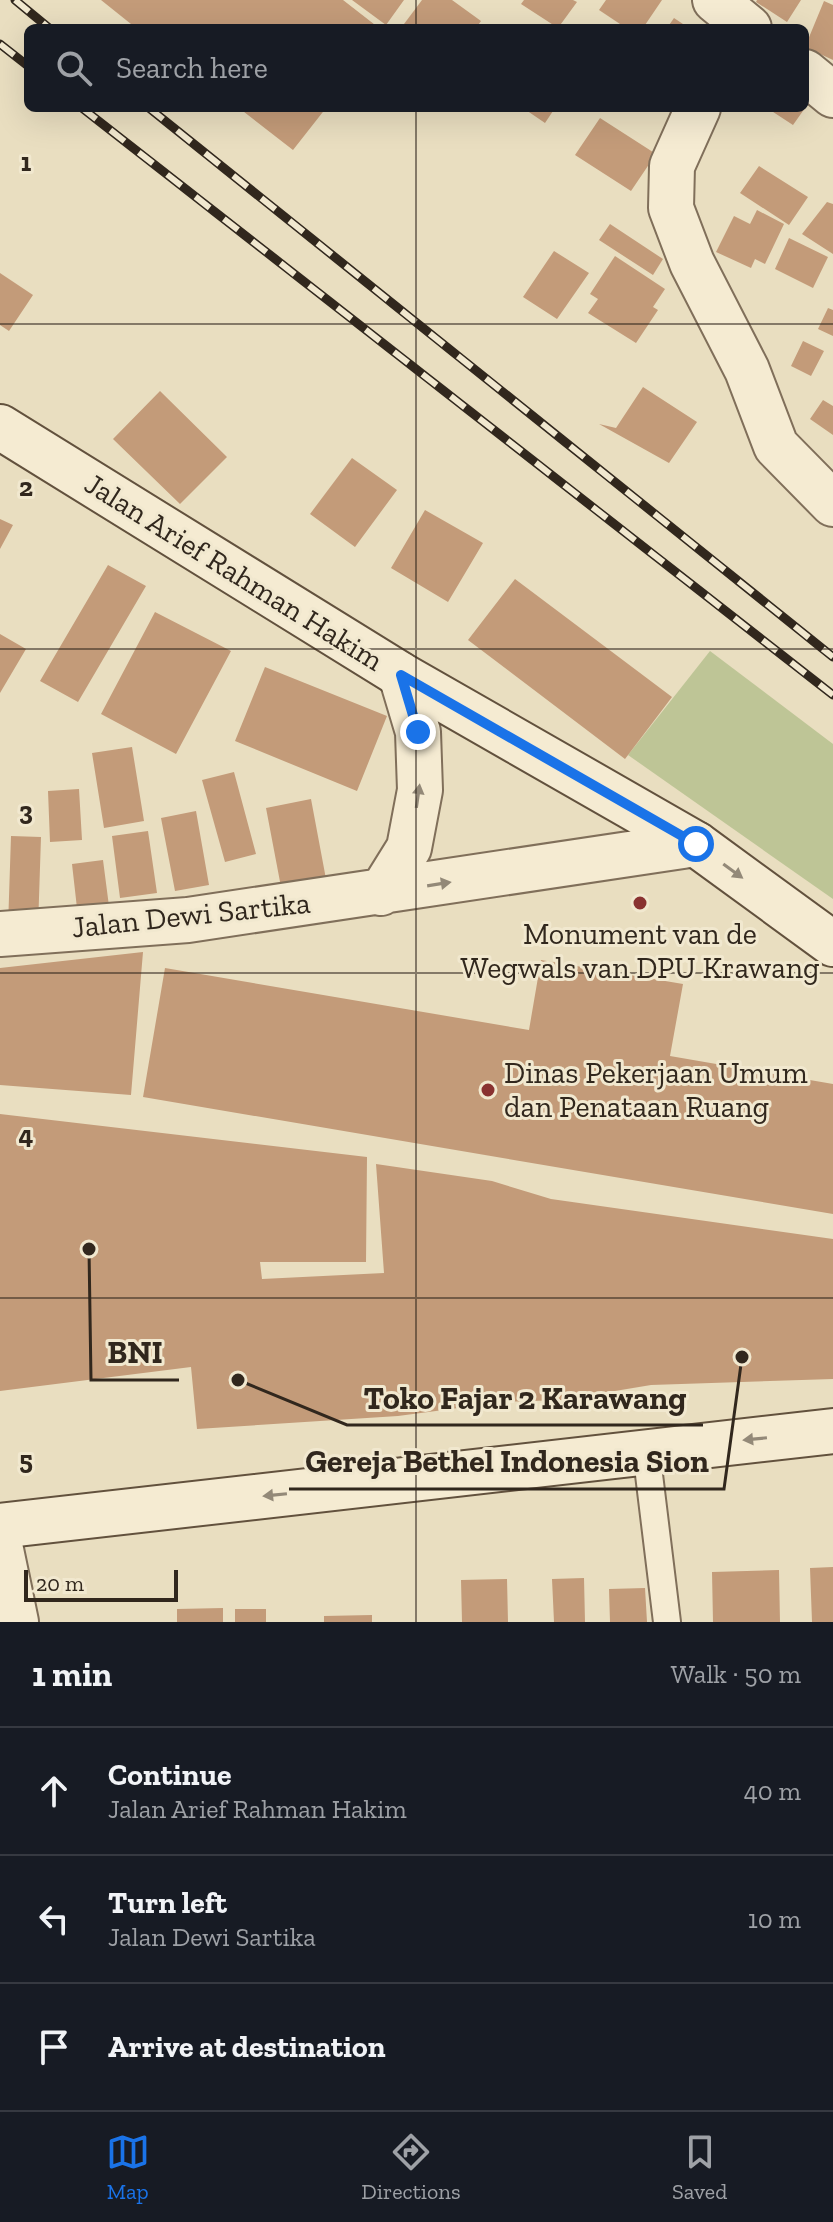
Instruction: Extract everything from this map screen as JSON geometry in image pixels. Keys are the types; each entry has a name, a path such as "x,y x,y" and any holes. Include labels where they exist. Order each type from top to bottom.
{"main road":[{"path":"809,75 833,95"},
{"path":"696,112 672,166 671,208 692,263 747,370 776,446 833,504"},
{"name":"Jalan Arief Rahman Hakim","path":"0,427 401,675 696,844 833,944"},
{"path":"381,893 409,848 420,790 418,732 401,675"},
{"name":"Jalan Dewi Sartika","path":"0,934 188,920 696,844"},
{"path":"0,1526 833,1431"},
{"path":"0,1545 16,1622"}],"lane":[{"path":"646,1450 667,1622"}],"green space":[{"path":"710,651 833,744 833,899 628,755"}],"building":[{"path":"101,0 343,0 374,24 131,24"},
{"path":"352,0 404,0 385,24"},
{"path":"422,0 452,0 481,21 479,24 404,24"},
{"path":"524,0 577,2 561,24 552,24 521,4"},
{"path":"606,0 662,0 646,24 620,24 599,10"},
{"path":"757,0 801,0 787,22"},
{"path":"824,1 833,5 833,60 809,49 809,37"},
{"path":"244,112 323,112 293,150"},
{"path":"529,112 552,112 545,123"},
{"path":"773,112 802,112 793,125"},
{"path":"600,118 656,154 631,191 575,155"},
{"path":"759,166 808,197 789,225 740,193"},
{"path":"827,202 833,204 833,254 802,234"},
{"path":"757,210 784,224 765,264 755,259 751,268 716,252 734,216 750,224"},
{"path":"610,224 663,259 653,275 599,240"},
{"path":"789,238 828,257 813,288 775,269"},
{"path":"554,251 589,273 557,319 523,297"},
{"path":"615,256 665,289 653,307 658,310 636,343 588,313 598,299 590,294"},
{"path":"0,273 33,295 9,331 0,325"},
{"path":"828,308 833,310 833,336 818,329"},
{"path":"803,341 824,351 811,376 791,366"},
{"path":"643,387 697,422 669,463 599,424 616,428"},
{"path":"160,391 227,457 180,504 113,439"},
{"path":"823,400 833,406 833,435 810,419"},
{"path":"352,458 397,490 355,547 310,514"},
{"path":"425,510 483,543 448,602 391,568"},
{"path":"0,519 13,525 0,549"},
{"path":"108,565 146,586 78,702 40,681"},
{"path":"515,579 672,697 625,759 468,640"},
{"path":"155,612 231,651 176,754 101,714"},
{"path":"0,634 26,649 0,693"},
{"path":"265,667 387,716 357,791 235,741"},
{"path":"132,747 144,821 104,828 92,753"},
{"path":"234,772 256,854 225,862 202,780"},
{"path":"79,789 82,840 50,842 48,791"},
{"path":"311,799 326,879 281,887 266,808"},
{"path":"196,811 209,885 175,891 161,818"},
{"path":"148,831 157,893 120,898 112,836"},
{"path":"11,836 41,837 38,928 8,927"},
{"path":"103,860 110,914 78,917 72,864"},
{"path":"143,952 131,1095 0,1085 0,968"},
{"name":"Dinas Pekerjaan Umum dan Penataan Ruang","path":"541,960 683,984 670,1056 833,1084 833,1214 143,1097 165,968 529,1030"},
{"path":"0,1114 367,1157 366,1262 260,1262 262,1279 384,1273 376,1164 492,1181 551,1199 833,1239 833,1379 651,1385 561,1400 504,1402 398,1416 197,1429 191,1367 0,1391"},
{"path":"833,1567 833,1622 812,1622 810,1568"},
{"path":"779,1570 780,1622 713,1622 712,1572"},
{"path":"584,1578 585,1622 554,1622 552,1579"},
{"path":"507,1579 508,1622 462,1622 461,1580"},
{"path":"645,1588 647,1622 610,1622 609,1589"},
{"path":"223,1608 223,1622 177,1622 177,1609"},
{"path":"235,1609 266,1609 266,1622 235,1622"},
{"path":"372,1615 372,1622 324,1622 324,1616"}],"railway":[{"path":"15,0 44,24"},
{"path":"0,44 24,63"},
{"path":"87,112 833,695"},
{"path":"154,112 833,657"}],"place":[{"name":"Monument van de Wegwals van DPU Krawang","path":"640,903"},
{"name":"Dinas Pekerjaan Umum dan Penataan Ruang","path":"488,1090"},
{"name":"BNI","path":"89,1249"},
{"name":"Gereja Bethel Indonesia Sion","path":"742,1357"},
{"name":"Toko Fajar 2 Karawang","path":"238,1380"}],"route":[{"path":"418,732 401,675 696,844"}]}
